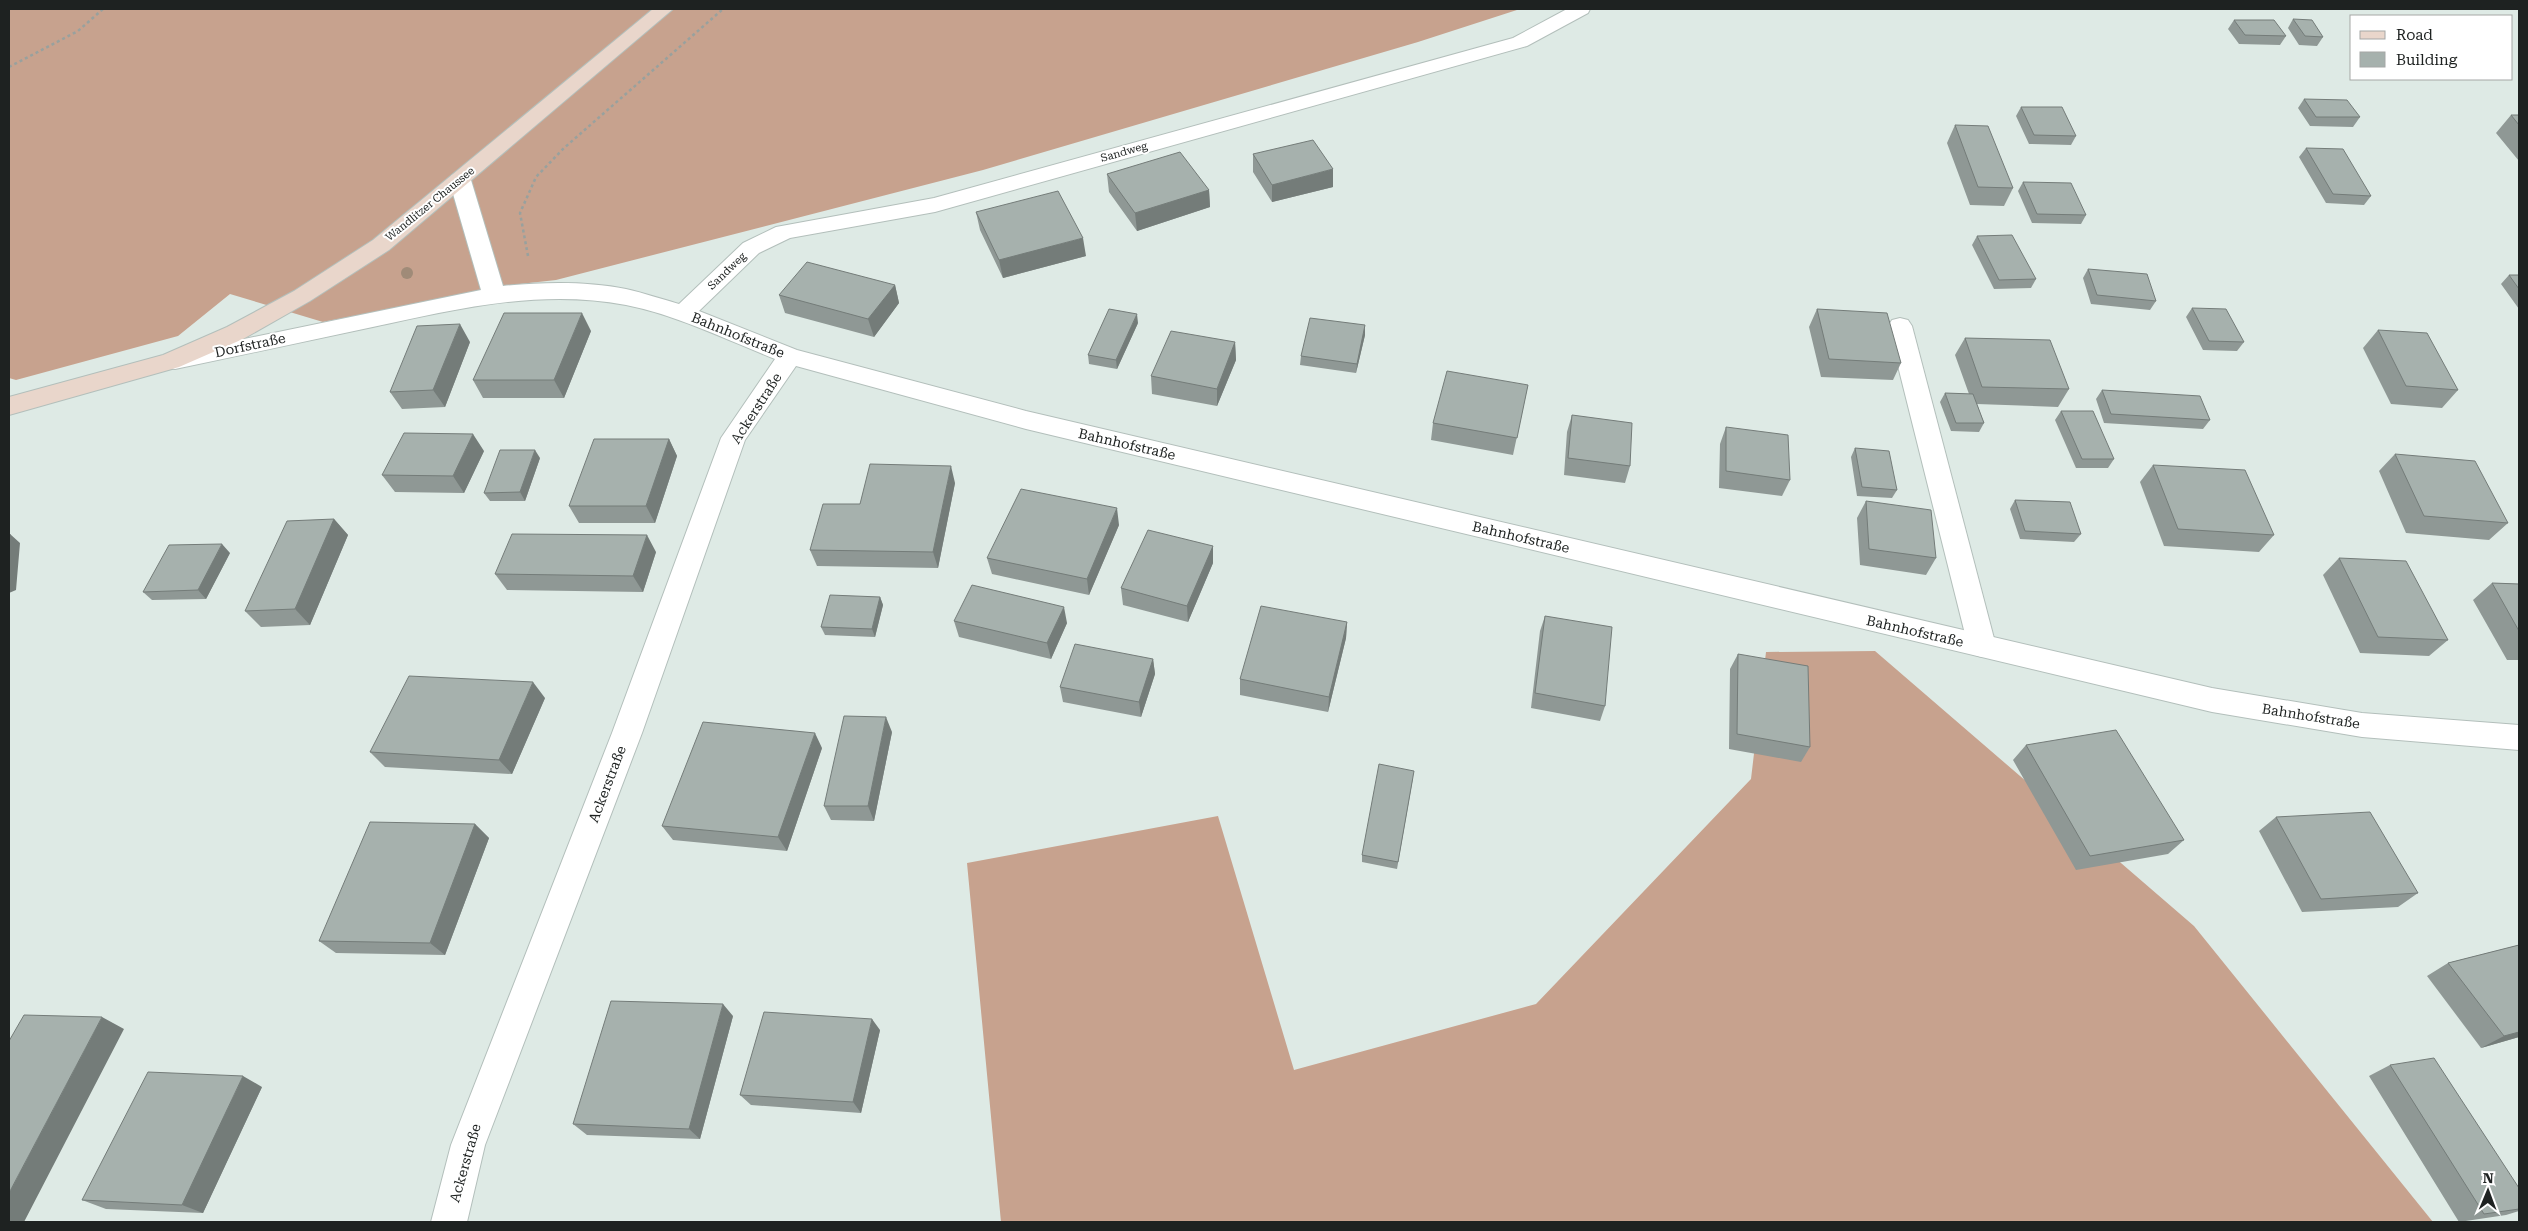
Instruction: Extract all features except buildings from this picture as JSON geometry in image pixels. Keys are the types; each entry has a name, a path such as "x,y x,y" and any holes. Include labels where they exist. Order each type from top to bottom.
{"street":[{"name":"Wandlitzer Chaussee","path":"171,361 234,332 302,296 381,245 664,9"},
{"name":"Sandweg","path":"683,313 751,248 784,232 935,205 1520,42 1581,9"},
{"path":"460,180 494,295"},
{"name":"Dorfstraße","path":"9,406 171,361 432,306 494,295 535,291"},
{"name":"Bahnhofstraße","path":"535,291 581,292 626,297 683,313 790,356 1026,420 2221,702 2362,725 2519,738"},
{"path":"1900,326 1982,646"},
{"name":"Ackerstraße","path":"448,1222 468,1145 627,733 733,438 790,356"}],"path":[{"path":"9,67 78,30 103,9"},
{"path":"535,291 520,213 536,177 564,148 723,9"}],"shaded area":[{"path":"9,9 1520,9 1418,42 983,170 556,280 511,285 323,322 230,294 178,336 16,380 9,378"},
{"path":"1875,651 2194,926 2433,1222 1001,1222 967,863 1218,816 1294,1070 1536,1004 1751,779 1766,652"}]}
